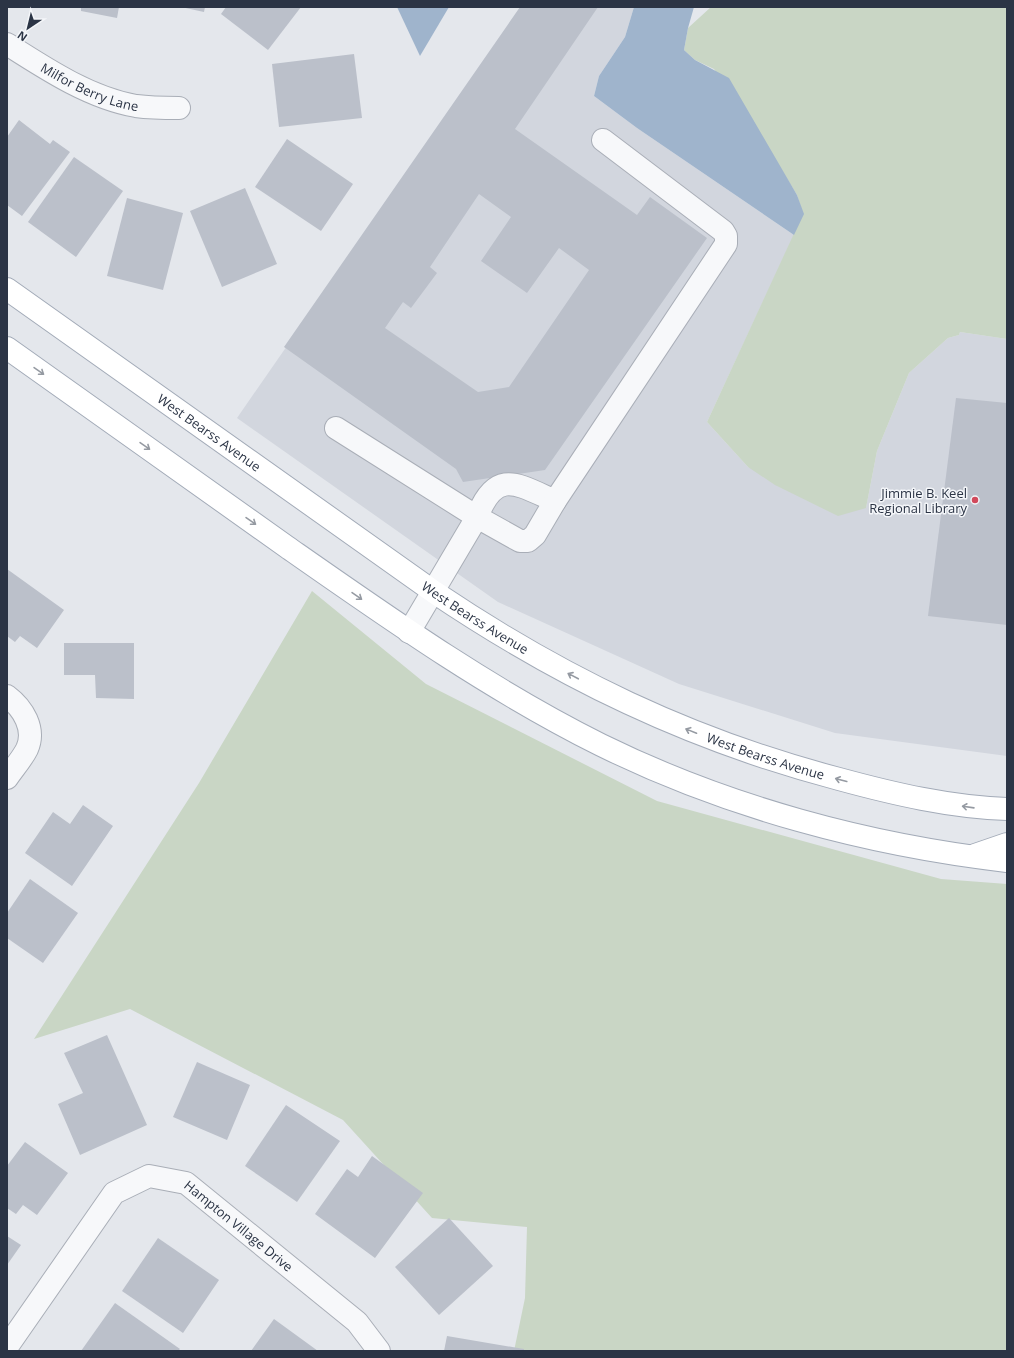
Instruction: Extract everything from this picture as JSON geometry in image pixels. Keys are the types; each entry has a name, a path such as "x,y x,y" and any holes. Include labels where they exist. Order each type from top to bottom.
{"main road":[{"name":"West Bearss Avenue","path":"7,289 434,592 489,628 570,675 615,698 694,733 805,770 917,798 973,808 1007,809"},
{"path":"7,348 409,632 472,674 566,727 610,749 695,785 772,812 832,828 970,856 1007,860"},
{"path":"970,856 1007,844"}],"street":[{"name":"Milfor Berry Lane","path":"7,44 75,83 106,98 136,106 179,108"},
{"path":"336,428 477,517 520,540 528,541 535,535 555,501 726,244 726,236 723,231 603,140"},
{"path":"409,632 434,592 477,517 485,498 490,492 502,485 526,487 555,501"},
{"path":"7,696 17,703 30,728 27,749 7,778"},
{"name":"Hampton Village Drive","path":"7,1347 114,1193 149,1176 186,1183 357,1322 379,1351"}],"shaded area":[{"path":"522,7 634,7 625,37 599,76 594,96 637,128 794,235 707,422 748,467 866,508 877,451 909,373 948,338 959,335 960,332 1007,339 1007,756 835,733 679,684 498,602 237,418"}],"green space":[{"path":"711,7 1007,7 1007,339 960,332 959,335 948,338 909,373 877,451 866,508 838,516 775,485 748,467 707,422 803,214 797,195 764,141 714,69 695,60 684,50 688,28"},
{"path":"312,591 426,684 657,801 941,879 1007,884 1007,1351 514,1351 525,1298 527,1227 432,1218 343,1120 130,1009 34,1039 199,783"}],"water":[{"path":"397,7 449,7 420,56"},
{"path":"634,7 694,7 684,50 695,60 729,78 797,195 804,214 794,235 637,128 594,96 599,76 625,37"}],"building":[{"path":"81,7 119,7 117,18 81,11"},
{"path":"181,7 205,7 204,12"},
{"path":"226,7 301,7 268,50 221,14"},
{"path":"520,7 598,7 515,129 637,215 650,197 707,238 545,470 463,482 456,469 284,347","holes":["479,194 511,217 481,261 527,293 559,248 589,270 509,387 478,392 385,328 403,302 411,308 437,273 430,267"]},
{"path":"354,54 362,118 279,127 272,64"},
{"path":"19,120 50,144 53,140 70,152 22,216 7,205 7,137"},
{"path":"287,139 353,184 321,231 255,187"},
{"path":"74,157 123,191 76,257 28,222"},
{"path":"245,188 277,264 222,287 190,211"},
{"path":"127,198 183,213 163,290 107,276"},
{"name":"Jimmie B. Keel Regional Library","path":"956,398 1007,403 1007,625 928,616"},
{"path":"7,569 64,610 37,648 20,636 15,642 7,636"},
{"path":"64,643 134,643 134,699 96,698 95,675 64,675"},
{"path":"83,805 113,826 72,886 25,853 53,812 70,824"},
{"path":"30,879 78,913 43,963 7,938 7,913"},
{"path":"107,1035 147,1125 80,1155 58,1104 83,1093 64,1053"},
{"path":"197,1062 250,1085 227,1140 173,1117"},
{"path":"286,1105 340,1141 297,1202 245,1166"},
{"path":"25,1142 68,1173 37,1215 23,1205 16,1214 7,1208 7,1166"},
{"path":"372,1156 423,1193 375,1258 315,1214 347,1169 358,1177"},
{"path":"449,1218 493,1266 439,1315 395,1267"},
{"path":"7,1236 21,1245 7,1265"},
{"path":"158,1238 219,1280 183,1333 122,1291"},
{"path":"115,1303 180,1349 178,1351 81,1351"},
{"path":"274,1319 318,1351 251,1351"},
{"path":"447,1336 524,1349 524,1351 444,1351"}],"place":[{"name":"Jimmie B. Keel Regional Library","path":"975,500"}]}
